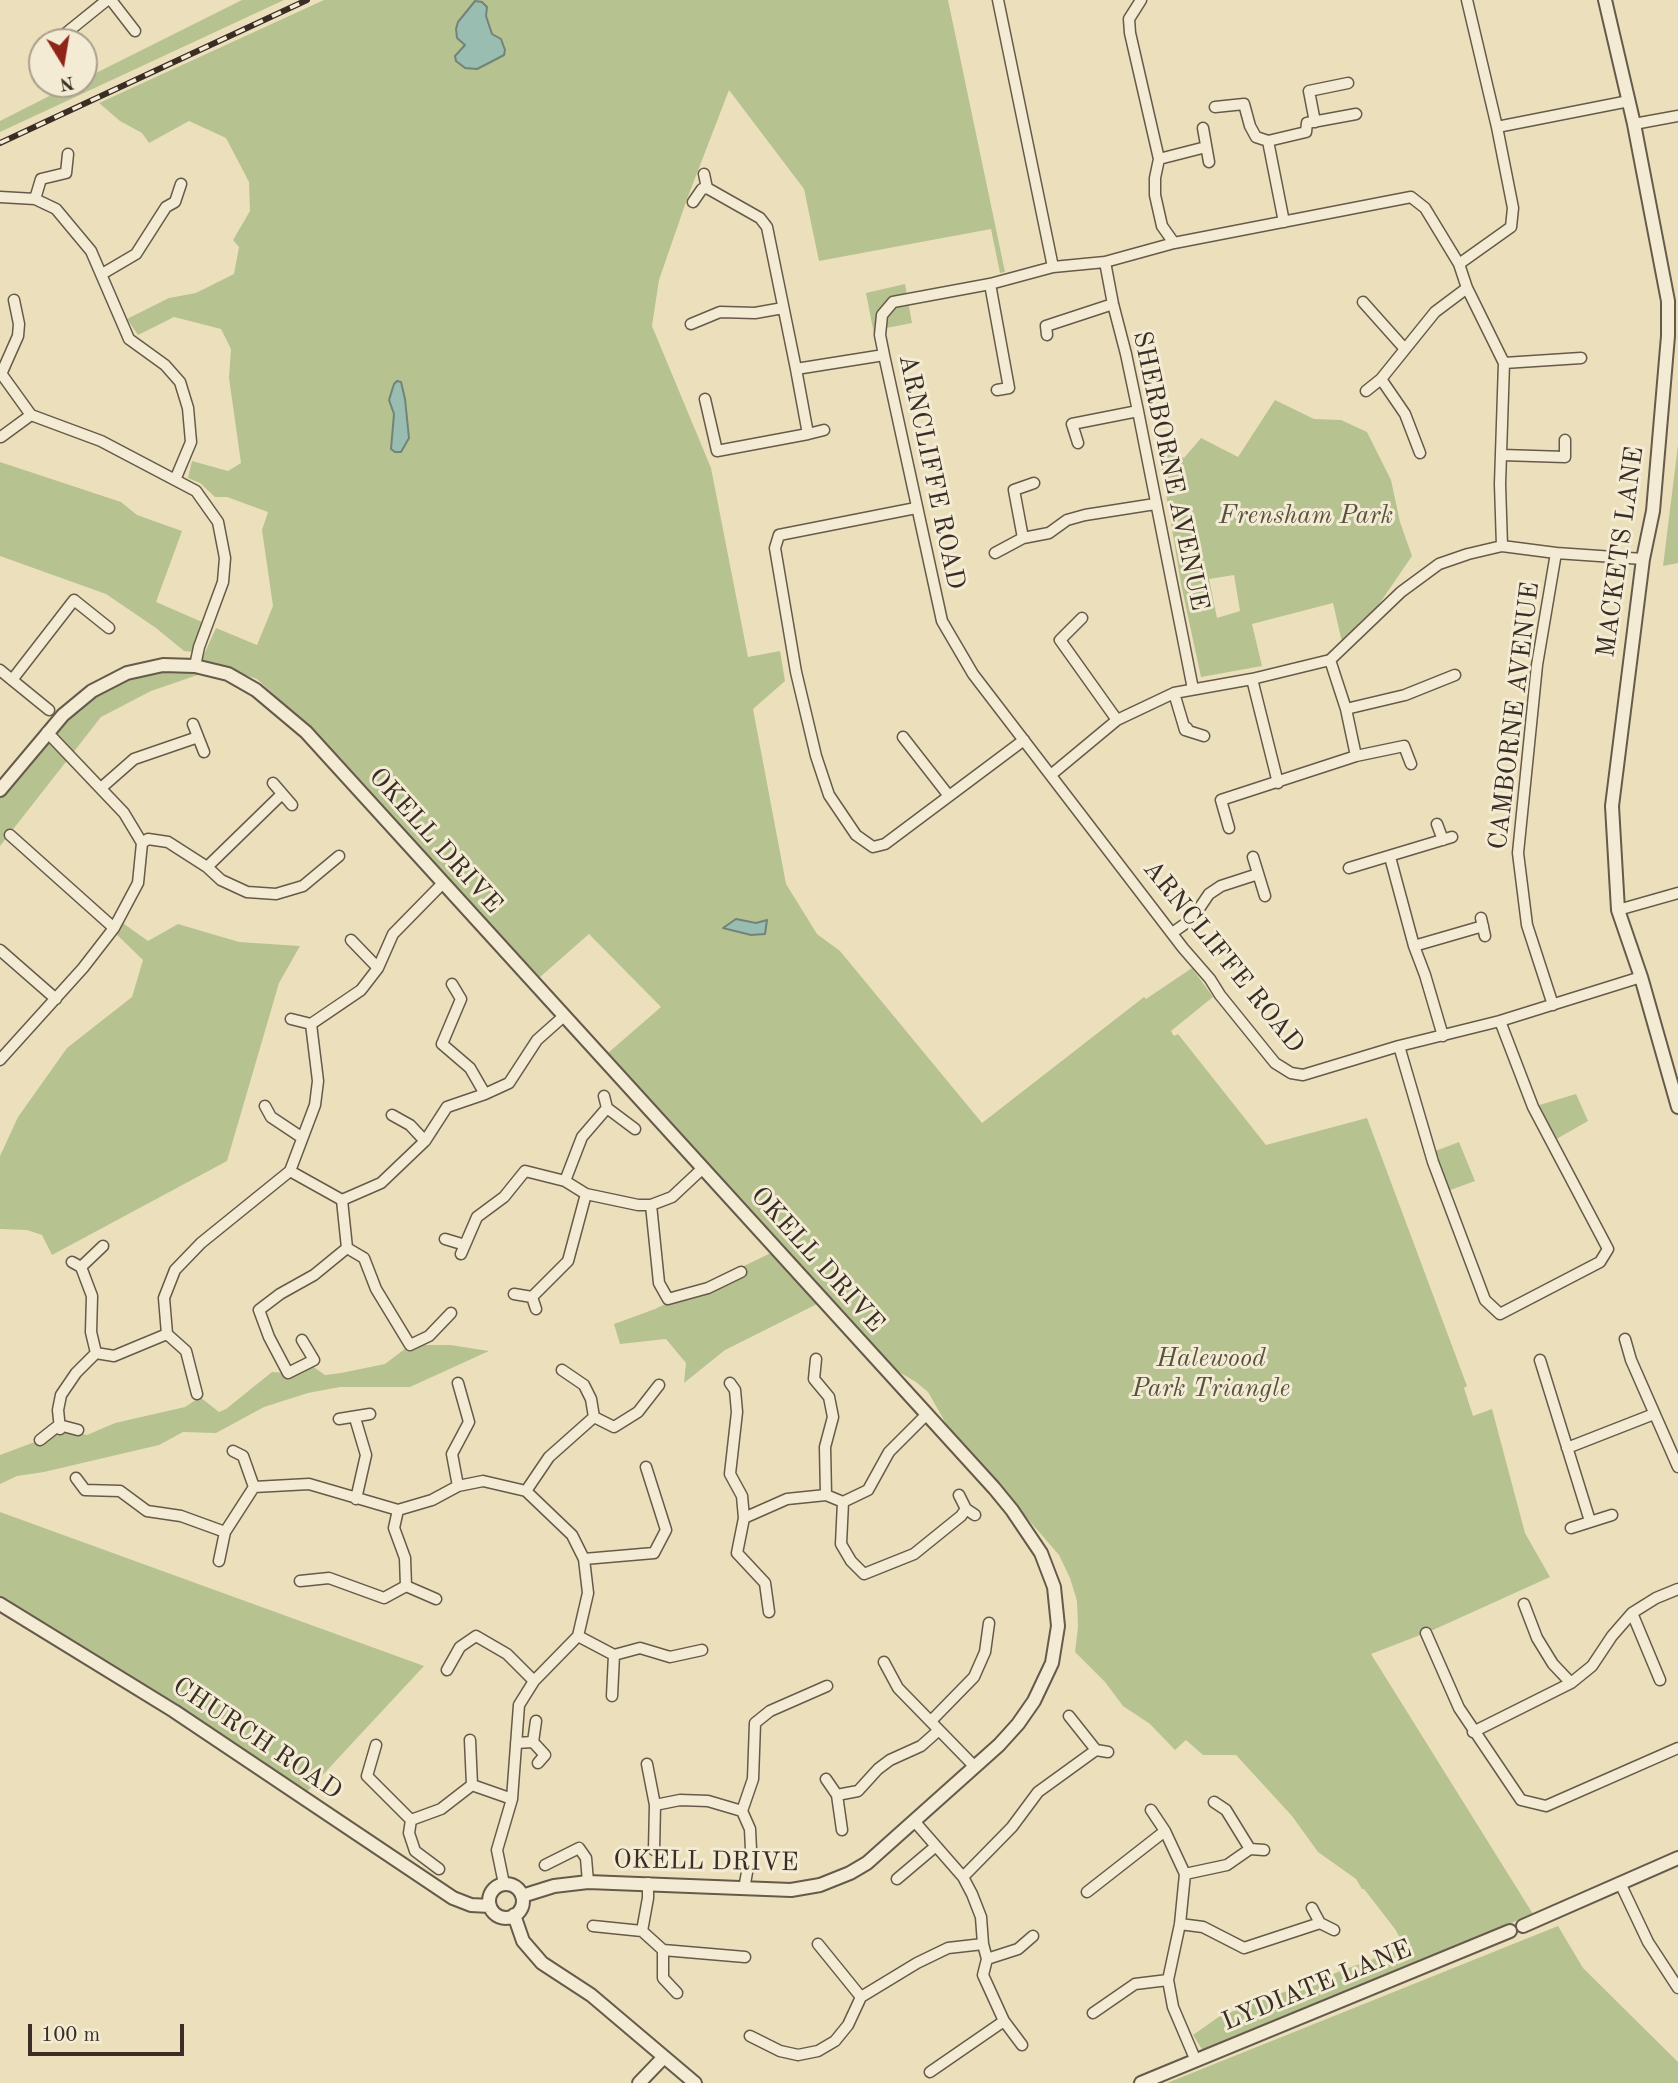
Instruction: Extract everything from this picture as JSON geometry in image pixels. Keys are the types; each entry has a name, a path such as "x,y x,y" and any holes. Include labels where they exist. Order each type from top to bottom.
{"street":[{"path":"73,28 109,0 135,31"},
{"path":"999,0 1054,267"},
{"path":"1141,0 1129,19 1130,33 1159,159 1155,195 1162,226 1174,243"},
{"path":"1459,264 1511,227 1513,208 1467,0"},
{"name":"MACKETS LANE","path":"1605,0 1634,124 1668,301 1668,336 1653,511 1643,559 1612,806 1618,910 1641,977 1678,1108"},
{"path":"1315,122 1309,91 1348,83"},
{"path":"1497,127 1629,101"},
{"path":"1215,107 1244,104 1256,137 1268,141 1306,132 1307,123 1356,114"},
{"path":"1634,124 1678,116"},
{"path":"1203,128 1209,162"},
{"path":"1268,141 1284,222"},
{"path":"1159,159 1206,147"},
{"path":"35,199 41,179 66,173 68,154"},
{"path":"704,174 709,189"},
{"path":"102,274 136,254 166,206 175,202 181,184"},
{"path":"693,202 702,189 709,189 760,218 767,227 808,434"},
{"path":"0,197 35,199 57,209 91,251 128,339 165,365 180,382 188,408 191,442 176,480"},
{"name":"ARNCLIFFE ROAD","path":"1502,546 1504,363 1467,289 1459,264 1425,208 1411,197 1174,243 1105,262 1054,267 990,284 892,302 882,316 880,335 942,621 973,674 1275,1063 1291,1073 1303,1075 1399,1046 1500,1021 1641,977"},
{"name":"SHERBORNE AVENUE","path":"1105,262 1112,304 1138,411 1193,689"},
{"path":"990,284 1009,388 997,390"},
{"path":"1366,391 1381,379 1435,312 1467,289"},
{"path":"14,300 19,324 18,336 1,372 31,415 101,441 196,491 218,522 225,558 223,582 199,647 195,666"},
{"path":"1363,302 1404,348"},
{"path":"1047,335 1046,326 1112,304"},
{"path":"691,324 720,312 755,313 783,308"},
{"path":"796,369 884,355"},
{"path":"1504,363 1581,358"},
{"path":"1381,379 1405,414 1420,453"},
{"path":"705,399 717,451 824,430"},
{"path":"1078,443 1072,424 1138,411"},
{"path":"1,437 31,415"},
{"path":"1502,455 1564,457 1565,440"},
{"path":"1023,538 1014,490 1034,482"},
{"path":"995,554 1023,538 1049,533 1067,520 1155,504"},
{"path":"916,508 779,535 775,548 796,672 816,756 829,795 856,835 873,847 885,844 1024,740"},
{"path":"1052,774 1117,720 1174,693 1252,679 1330,660 1401,592 1439,564 1502,546 1643,559"},
{"name":"CAMBORNE AVENUE","path":"1553,1005 1527,925 1518,853 1537,665 1556,553"},
{"path":"12,680 74,600 109,628"},
{"path":"1082,618 1060,640 1117,720"},
{"path":"1330,660 1346,709 1356,757"},
{"name":"OKELL DRIVE","path":"0,789 47,732 74,705 109,681 146,667 195,666 228,674 270,700 306,732 994,1488 1028,1532 1048,1570 1057,1606 1056,1646 1045,1681 1018,1724 975,1767 867,1863 834,1880 791,1891 588,1882 554,1886 522,1896"},
{"path":"0,670 50,709"},
{"path":"1346,709 1405,695 1455,676"},
{"path":"1252,679 1278,783"},
{"path":"1174,693 1186,729 1204,736"},
{"path":"193,724 204,752"},
{"path":"0,1060 56,999 114,928 138,883 142,843 124,813 47,732"},
{"path":"101,788 134,759 198,737"},
{"path":"903,737 949,796"},
{"path":"1228,828 1221,800 1356,757 1404,746 1411,764"},
{"path":"273,783 292,805"},
{"path":"207,867 282,794"},
{"path":"1349,868 1447,839 1437,824"},
{"path":"10,835 114,928"},
{"path":"142,843 148,838 168,842 207,867 221,880 247,892 276,894 303,886 339,856"},
{"path":"1253,857 1265,896"},
{"path":"1390,857 1414,946 1443,1036"},
{"path":"1172,933 1192,919 1209,894 1221,886 1258,874"},
{"path":"291,1019 312,1024 361,990 378,968 393,934 443,883"},
{"path":"1618,910 1678,893"},
{"path":"1414,946 1483,927"},
{"path":"351,940 378,968"},
{"path":"0,950 56,999"},
{"path":"452,984 461,999 442,1044 470,1068 485,1094"},
{"path":"342,1200 380,1183 425,1142 447,1107 509,1083 537,1040 564,1016"},
{"path":"1399,1046 1433,1162 1485,1300 1500,1314 1600,1262 1608,1249 1533,1107 1500,1021"},
{"path":"197,1394 186,1351 167,1334 164,1298 175,1270 201,1243 290,1171 315,1105 318,1081 312,1024"},
{"path":"604,1096 607,1108 635,1129"},
{"path":"265,1106 271,1117 301,1137"},
{"path":"565,1181 582,1137 607,1108"},
{"path":"392,1115 410,1125 425,1142"},
{"path":"445,1239 463,1250 477,1217 504,1197 525,1171 565,1181 586,1194 638,1205 651,1205 672,1196 702,1168"},
{"path":"290,1171 342,1200"},
{"path":"532,1297 568,1261 586,1194"},
{"path":"342,1200 347,1248"},
{"path":"651,1205 659,1283 668,1299 708,1288 741,1272"},
{"path":"96,1353 91,1332 92,1296 76,1264 103,1246"},
{"path":"347,1248 364,1258 376,1289 410,1345 429,1336 451,1313"},
{"path":"302,1339 314,1360 288,1373 269,1337 259,1310 280,1294 314,1275 347,1248"},
{"path":"514,1294 532,1297"},
{"path":"532,1297 536,1309"},
{"path":"96,1353 114,1356 167,1334"},
{"path":"1625,1339 1631,1360 1678,1467"},
{"path":"60,1427 58,1410 61,1395 76,1373 96,1353"},
{"path":"816,1359 814,1379 829,1397 834,1418 825,1447 825,1495"},
{"path":"1540,1360 1590,1521"},
{"path":"562,1370 584,1385 591,1399 594,1418"},
{"path":"458,1383 469,1422 452,1454 458,1486"},
{"path":"730,1383 735,1390 737,1412 730,1474 742,1496 744,1518 737,1553 765,1583 769,1612"},
{"path":"594,1418 614,1427 638,1412 659,1384"},
{"path":"339,1419 370,1414"},
{"path":"1567,1448 1654,1414"},
{"path":"744,1518 788,1499 825,1495 843,1502 868,1490 889,1452 926,1415"},
{"path":"355,1418 366,1455 356,1499"},
{"path":"526,1491 549,1457 594,1418"},
{"path":"40,1440 60,1427 78,1430"},
{"path":"233,1451 243,1456 254,1487"},
{"path":"584,1559 654,1553 666,1530 646,1467"},
{"path":"76,1478 85,1490 120,1491 147,1511 181,1516 225,1532"},
{"path":"254,1487 309,1485 398,1510 432,1500 458,1486 483,1481 526,1491 572,1535 584,1559 588,1592 578,1636 534,1681 519,1705 512,1799 496,1850 504,1884"},
{"path":"219,1561 225,1532 254,1487"},
{"path":"959,1495 965,1509 975,1515"},
{"path":"843,1502 841,1545 851,1561 864,1574 914,1554 961,1516 965,1509"},
{"path":"398,1510 394,1528 405,1558 406,1586"},
{"path":"1571,1528 1612,1515"},
{"path":"300,1581 329,1578 384,1598 406,1586"},
{"path":"406,1586 436,1599"},
{"path":"1473,1732 1571,1683 1592,1666 1612,1636 1632,1613 1656,1598 1678,1589"},
{"name":"CHURCH ROAD","path":"0,1604 174,1711 453,1898 471,1905 490,1906"},
{"path":"1524,1604 1537,1638 1553,1664 1571,1683"},
{"path":"1632,1613 1660,1680"},
{"path":"931,1721 974,1677 985,1652 989,1623"},
{"path":"1426,1633 1459,1708 1521,1800 1546,1806 1678,1748"},
{"path":"447,1670 460,1647 475,1636 507,1654 534,1681"},
{"path":"578,1636 614,1655 640,1648 670,1657 702,1650"},
{"path":"612,1696 614,1655"},
{"path":"884,1662 898,1688 975,1767"},
{"path":"744,1889 751,1850 750,1829 742,1811 753,1779 755,1723 770,1711 827,1686"},
{"path":"1069,1716 1096,1750 1108,1752"},
{"path":"533,1742 536,1721"},
{"path":"837,1795 858,1791 884,1764 921,1746 939,1730"},
{"path":"470,1740 472,1786"},
{"path":"516,1742 533,1742 545,1755 538,1763"},
{"path":"376,1745 367,1776 411,1819"},
{"path":"963,1877 1013,1827 1038,1792 1096,1750"},
{"path":"648,1764 655,1805 654,1850"},
{"path":"826,1779 837,1795 842,1830"},
{"path":"472,1786 512,1799"},
{"path":"411,1819 441,1809 472,1786"},
{"path":"655,1805 680,1800 708,1801 742,1811"},
{"path":"1214,1802 1226,1810 1250,1849"},
{"path":"1151,1810 1165,1831 1185,1874 1180,1924 1168,1980 1173,2007 1196,2061"},
{"path":"411,1819 409,1833 415,1850 439,1869"},
{"path":"915,1822 963,1877 981,1917 987,1959 983,1975 1004,2021 1022,2045"},
{"path":"1087,1892 1165,1831"},
{"path":"897,1879 936,1846"},
{"path":"545,1865 579,1848 587,1864 588,1882"},
{"path":"1185,1874 1227,1865 1250,1849 1264,1850"},
{"path":"1523,1926 1678,1858"},
{"path":"504,1884 513,1885 522,1896 521,1907 508,1917 497,1915 490,1906 491,1892 504,1884"},
{"path":"642,1931 648,1884"},
{"path":"1620,1885 1647,1942 1678,1988"},
{"path":"1312,1908 1320,1923 1334,1930"},
{"path":"514,1915 523,1941 542,1963 592,1995 695,2083"},
{"path":"1180,1924 1203,1927 1244,1948 1320,1923"},
{"path":"593,1926 642,1931 663,1950 745,1957"},
{"name":"LYDIATE LANE","path":"1141,2083 1510,1931"},
{"path":"987,1959 1018,1949 1033,1936"},
{"path":"818,1944 861,1997"},
{"path":"750,2036 780,2051 798,2055 818,2051 835,2040 848,2025 861,1997 947,1948 983,1944"},
{"path":"663,1950 663,1978 677,1993"},
{"path":"1093,2013 1135,1984 1168,1980"},
{"path":"930,2072 1004,2021"},
{"path":"639,2083 664,2057"}],"green space":[{"path":"242,0 284,0 98,86 98,72"},
{"name":"Halewood Park Triangle","path":"324,0 948,0 1005,272 1000,273 991,229 819,261 804,189 729,90 659,280 652,326 711,468 748,657 780,651 785,681 753,709 786,884 817,934 840,951 982,1123 1144,997 1146,999 1192,968 1213,997 1171,1031 1174,1036 1178,1034 1266,1145 1367,1118 1467,1386 1464,1388 1473,1416 1492,1409 1525,1533 1550,1577 1433,1630 1371,1654 1533,1914 1203,2051 1193,2035 1220,2016 1405,1947 1395,1929 1356,1879 1318,1852 1292,1816 1236,1755 1203,1755 1186,1740 1175,1750 1150,1724 1123,1706 1105,1682 1075,1652 1077,1601 1059,1555 948,1427 928,1392 894,1369 608,1053 661,1007 589,934 540,977 382,811 294,713 257,679 210,663 200,663 216,628 257,645 273,606 262,530 268,512 227,497 215,497 200,483 188,478 192,461 228,471 241,463 229,378 231,349 221,329 174,317 138,335 127,319 169,298 196,293 234,274 239,247 233,240 250,211 249,182 226,138 189,121 149,143 142,133 120,121 99,103"},
{"path":"45,98 73,98 0,132 0,121"},
{"path":"905,284 912,323 881,329 881,342 874,334 866,293"},
{"name":"Frensham Park","path":"1275,400 1314,419 1341,420 1367,432 1391,480 1400,522 1412,556 1375,610 1342,642 1333,603 1252,624 1262,666 1201,677 1181,584 1157,439 1184,458 1201,438 1238,457","holes":["1234,575 1240,611 1217,618 1209,579"]},
{"path":"1678,445 1678,563 1663,566"},
{"path":"0,462 121,502 137,515 182,531 156,602 202,622 193,652 184,651 106,594 0,556"},
{"path":"146,667 212,670 151,691 101,717 0,846 0,788 92,692"},
{"path":"120,921 148,941 178,924 239,942 300,946 279,983 227,1161 52,1255 42,1235 27,1230 0,1229 0,1156 18,1117 67,1048 132,997 143,960 112,930"},
{"path":"1576,1094 1588,1121 1553,1141 1533,1107"},
{"path":"1459,1142 1475,1181 1445,1192 1430,1153"},
{"path":"777,1250 823,1301 725,1350 684,1383 686,1363 666,1339 620,1344 614,1324 655,1309"},
{"path":"410,1345 450,1345 489,1351 410,1387 340,1387 308,1393 264,1407 216,1433 183,1432 159,1445 17,1476 0,1484 0,1455 40,1440 60,1429 87,1435 115,1423 185,1407 200,1397 219,1412 272,1372 288,1373 308,1363 325,1375 341,1373 385,1364"},
{"path":"0,1512 424,1666 305,1794 0,1611"},
{"path":"1558,1926 1583,1968 1678,2062 1678,2083 1167,2083"}],"water":[{"path":"475,1 482,2 487,7 486,16 492,34 501,39 505,50 504,55 477,69 465,68 456,61 455,56 465,45 457,38 458,22"},
{"path":"397,381 401,382 405,399 409,438 401,452 391,449 394,414 389,400"},
{"path":"736,919 756,923 767,920 765,934 751,935 723,928"}],"railway":[{"path":"0,143 307,0"}]}
